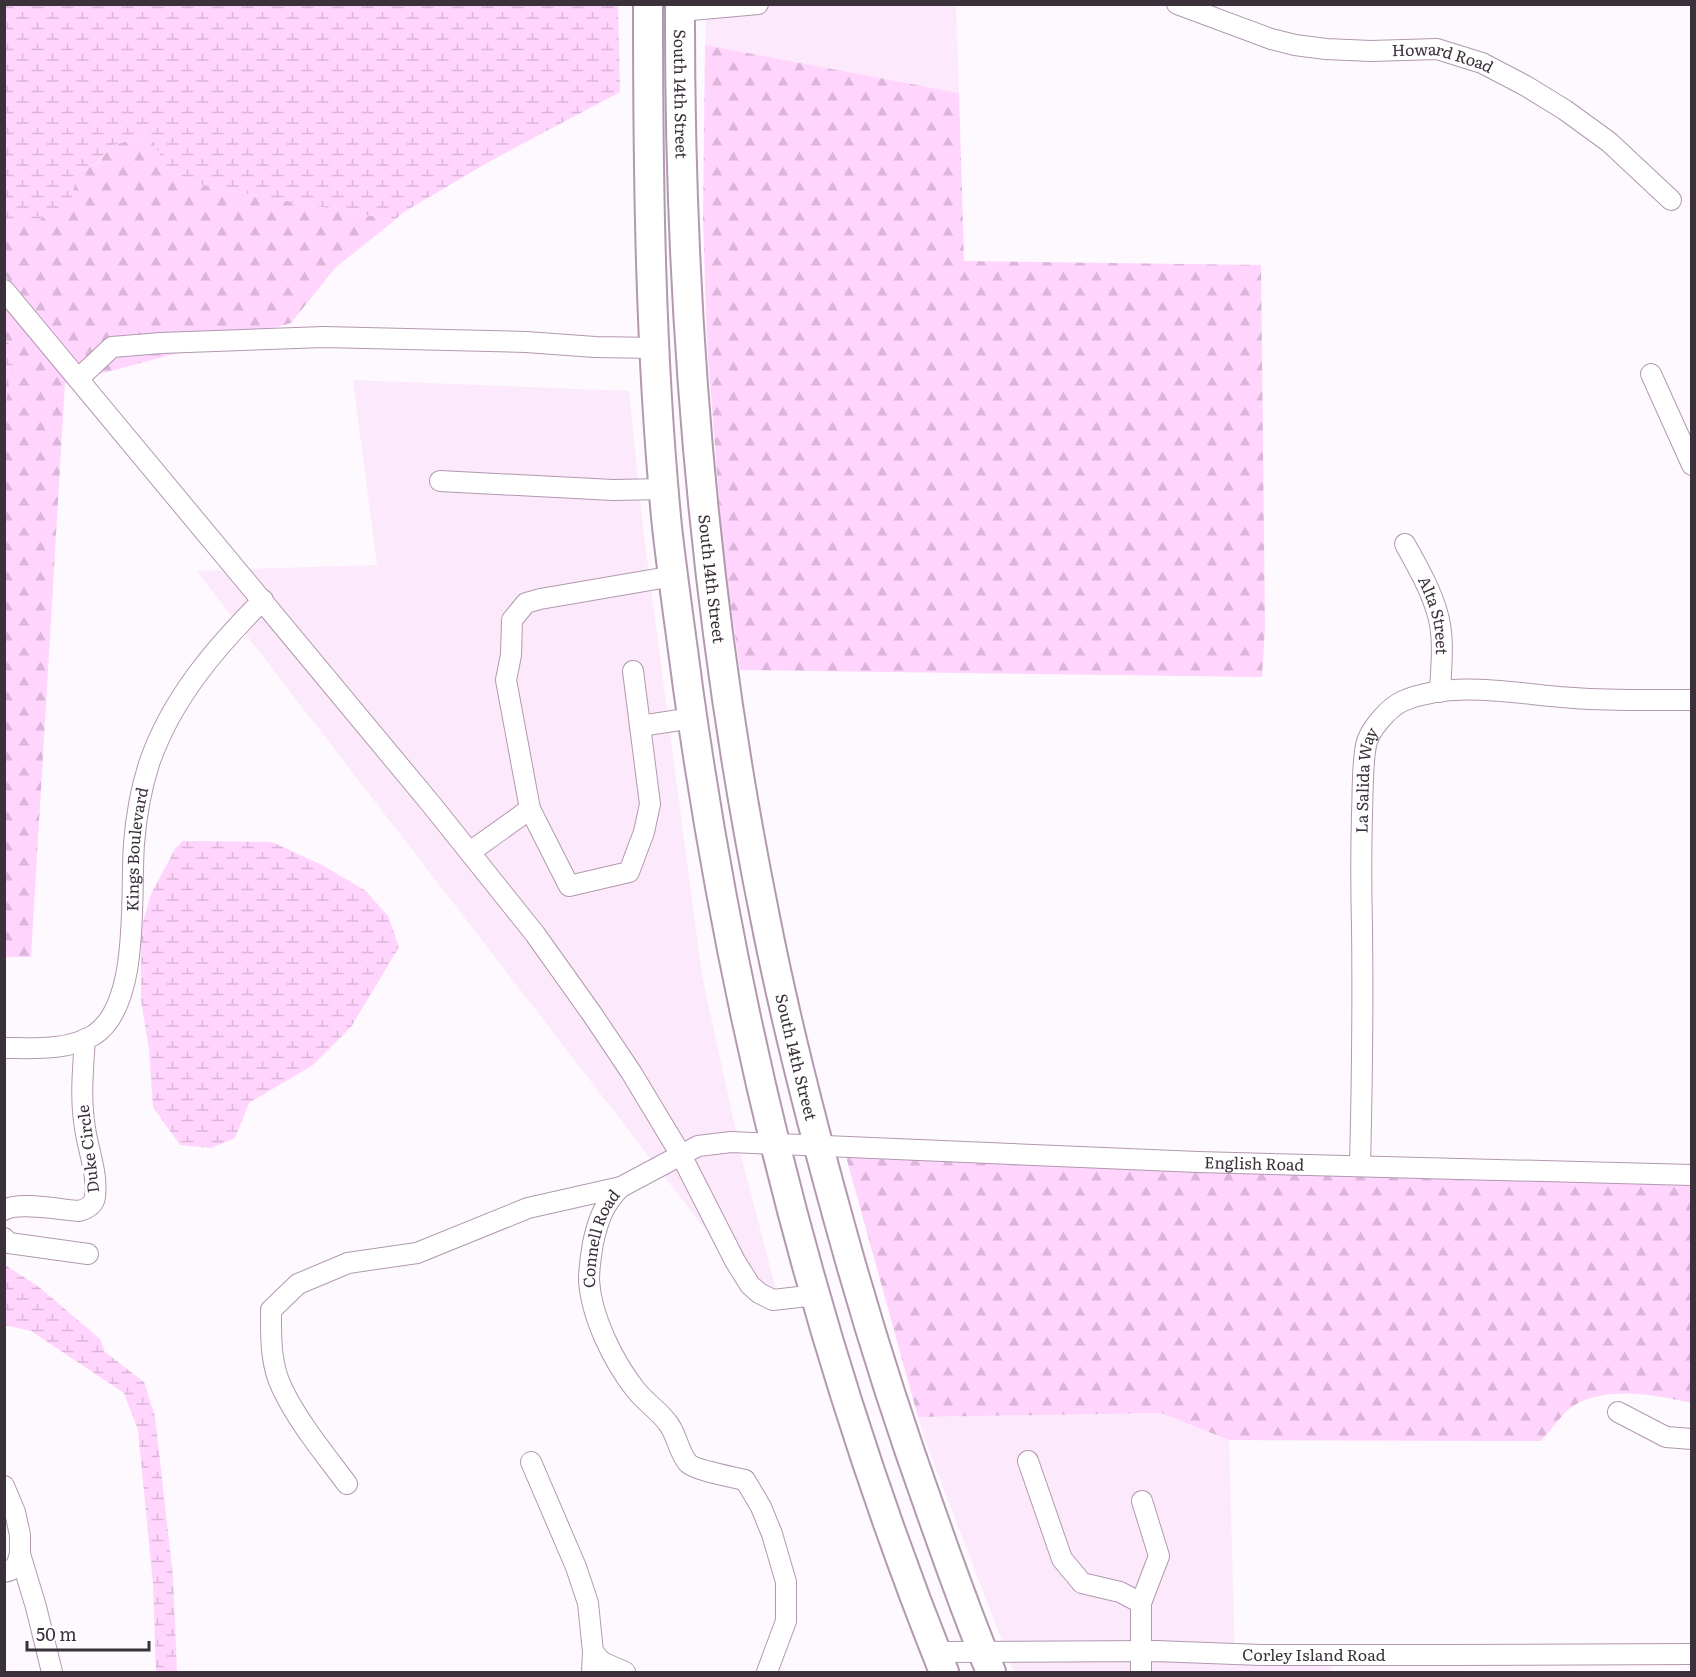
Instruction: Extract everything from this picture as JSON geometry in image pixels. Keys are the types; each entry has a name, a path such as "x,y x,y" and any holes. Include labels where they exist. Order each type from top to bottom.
{"highway":[{"name":"South 14th Street","path":"648,4 648,203 664,489 710,836 775,1143 816,1295 871,1474 940,1662"},
{"name":"South 14th Street","path":"680,8 682,204 694,395 705,522 732,736 767,927 790,1038 817,1144 884,1377 934,1523 987,1662"},
{"path":"655,348 668,352 679,364 694,395"}],"street":[{"path":"680,8 758,4"},
{"name":"Howard Road","path":"1177,4 1272,39 1295,45 1371,51 1437,49 1482,63 1565,110 1609,142 1671,200"},
{"path":"4,290 263,600 535,934 632,1072 681,1155 735,1261 750,1285 773,1300 816,1295"},
{"path":"78,379 112,347 161,343 324,337 655,348"},
{"path":"1651,374 1692,465"},
{"path":"440,482 613,490 664,489"},
{"name":"Alta Street","path":"1405,544 1428,588 1438,614 1441,638 1440,692"},
{"path":"633,671 650,804 644,832 629,872 568,886 531,809 506,680 511,656 512,620 526,603 540,599 674,576"},
{"name":"Kings Boulevard","path":"4,1048 45,1048 85,1039 104,1026 113,1011 124,985 128,964 134,842 140,798 156,748 176,708 199,671 227,636 263,600"},
{"name":"La Salida Way","path":"1360,1166 1363,1018 1361,860 1366,743 1371,733 1401,702 1421,695 1440,692 1489,690 1574,698 1692,700"},
{"path":"640,726 693,718"},
{"path":"470,852 531,809"},
{"name":"Duke Circle","path":"4,1210 21,1206 79,1211 87,1208 93,1202 95,1197 93,1170 81,1096 85,1039"},
{"name":"Connell Road","path":"768,1672 786,1621 786,1581 762,1507 745,1480 697,1468 688,1463 669,1423 636,1392 604,1336 593,1303 590,1271 597,1225 602,1210 621,1187 698,1146 712,1143 817,1144"},
{"name":"English Road","path":"817,1144 1198,1161 1692,1175"},
{"path":"347,1484 312,1438 281,1386 271,1346 271,1310 298,1284 348,1263 417,1253 528,1208 621,1187"},
{"path":"4,1238 9,1243 88,1254"},
{"path":"1618,1412 1666,1437 1692,1439"},
{"path":"1028,1461 1062,1558 1075,1575 1082,1583 1120,1592 1141,1603"},
{"path":"531,1462 576,1567 588,1603 593,1652 592,1672"},
{"path":"4,1486 15,1512 21,1554 52,1672"},
{"path":"1141,1672 1141,1603 1159,1556 1142,1501"},
{"path":"4,1572 12,1570 17,1565 21,1554"},
{"name":"Corley Island Road","path":"940,1662 987,1662 1140,1651 1277,1664 1692,1654"},
{"path":"593,1652 602,1662 625,1672"}],"shaded area":[{"path":"706,5 956,5 959,93 705,45"},
{"path":"353,380 629,391 644,536 702,975 736,1132 710,1133 696,1136 684,1143 437,797 249,569 377,565"},
{"path":"226,570 425,810 528,940 625,1078 674,1160 718,1246 197,571"},
{"path":"713,1152 740,1152 776,1290 764,1285 756,1278 742,1256 693,1159"},
{"path":"1161,1413 1229,1440 1235,1661 1331,1660 1332,1672 1014,1672 918,1417"}],"green space":[{"path":"4,5 618,5 620,92 492,160 404,212 395,220 204,186 166,169 150,134 111,146 97,163 78,172 70,204 36,222 5,222"},
{"path":"705,45 959,93 964,261 1261,265 1265,628 1262,677 740,670 723,552 707,343 703,220"},
{"path":"150,134 166,169 204,186 395,220 335,268 291,323 88,377 5,276 4,222 36,222 78,172 98,163 111,146"},
{"path":"4,304 69,382 65,383 31,957 4,957 4,409 15,349 5,340"},
{"path":"5,340 15,349 5,409"},
{"path":"183,841 272,842 322,865 366,891 388,916 399,947 351,1027 313,1065 249,1103 235,1138 211,1148 180,1145 153,1107 149,1049 141,1001 141,929 151,894 175,849"},
{"path":"845,1153 1691,1174 1691,1403 1645,1395 1597,1396 1569,1409 1541,1441 1229,1440 1161,1413 918,1417"},
{"path":"5,1265 39,1287 100,1339 105,1352 144,1382 155,1416 173,1577 177,1672 156,1672 153,1584 138,1430 124,1393 31,1331 5,1325"}]}
